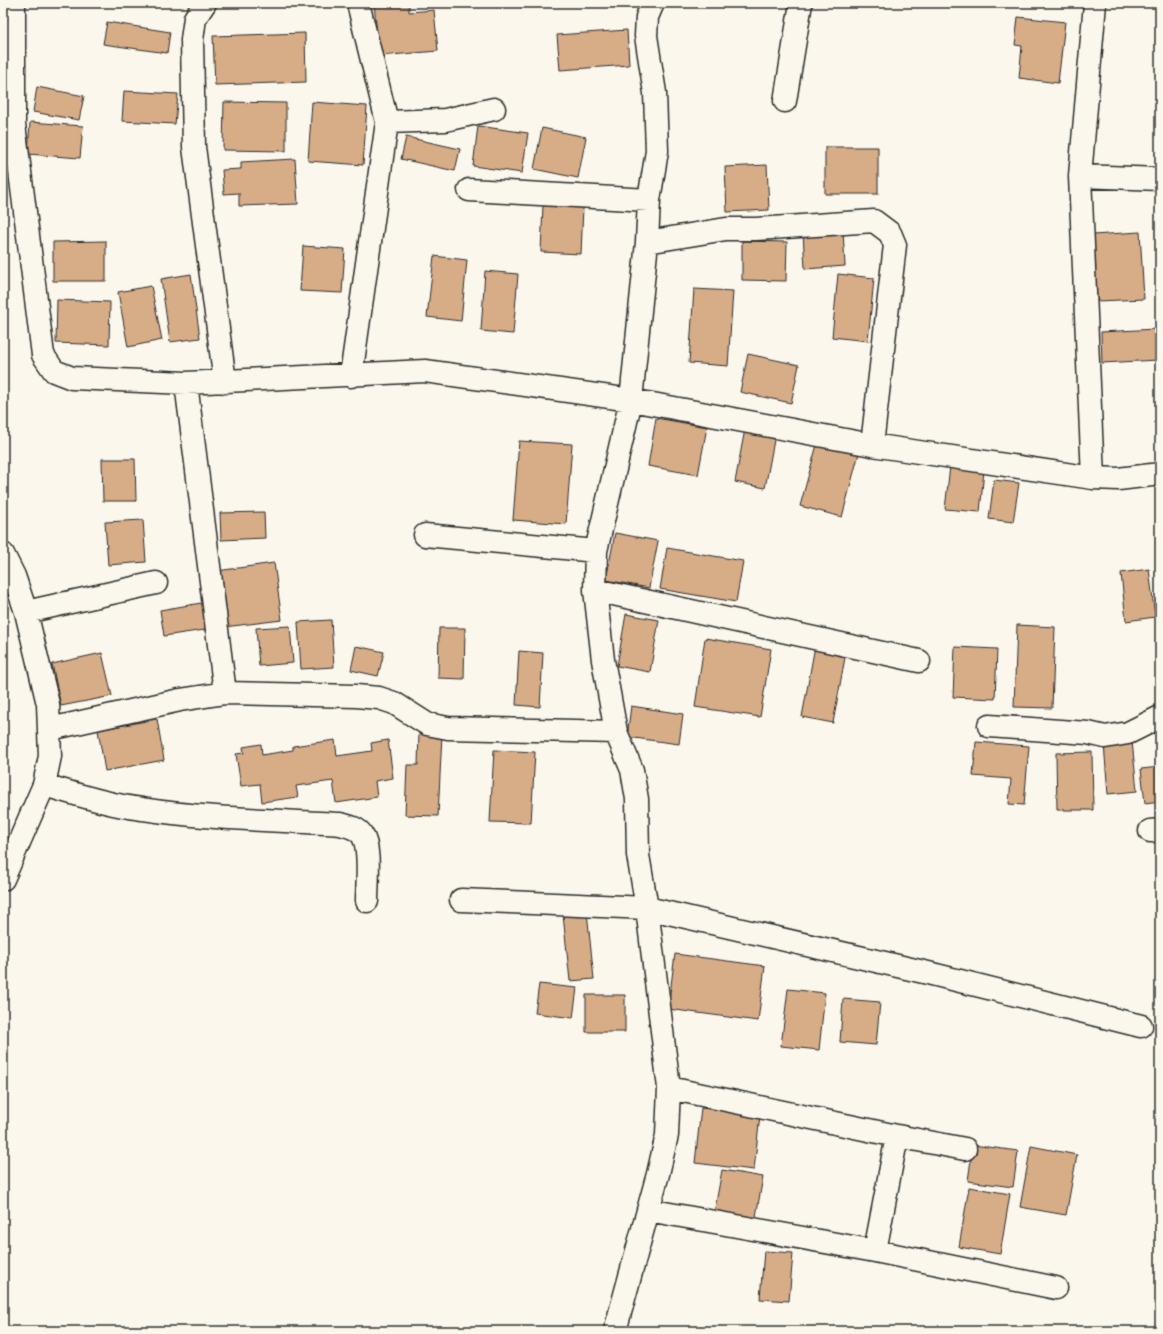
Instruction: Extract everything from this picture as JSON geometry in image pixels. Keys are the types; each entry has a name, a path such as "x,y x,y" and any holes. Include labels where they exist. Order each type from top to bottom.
{"street":[{"path":"14,3 14,124 43,355 54,371 72,378 186,384 351,376 425,370 631,400 872,445 1093,478 1118,479 1160,474"},
{"path":"205,3 195,18 192,40 194,146 197,182 225,382"},
{"path":"351,376 387,122 358,3"},
{"path":"615,1331 667,1135 669,1088 647,908 638,855 637,799 632,770 616,732 603,660 595,590 596,551 631,400 647,242 649,200 657,151 655,92 646,36 647,17 653,3"},
{"path":"785,101 801,3"},
{"path":"1093,478 1080,176 1095,3"},
{"path":"387,122 445,120 494,109"},
{"path":"1080,176 1160,179"},
{"path":"469,190 649,200"},
{"path":"647,242 726,229 756,229 874,221 890,233 895,245 872,445"},
{"path":"186,384 226,693"},
{"path":"425,534 596,551"},
{"path":"3,554 14,576 26,612 48,704 50,729 50,756 44,785 3,879"},
{"path":"26,612 156,584"},
{"path":"595,590 919,661"},
{"path":"50,729 180,700 226,693 356,696 379,698 394,703 427,724 448,728 616,732"},
{"path":"989,726 1088,733 1105,737 1128,733 1160,717"},
{"path":"44,785 106,802 141,809 183,814 340,824 355,828 362,835 366,847 368,901"},
{"path":"461,900 647,908 928,973 1141,1026"},
{"path":"669,1088 965,1149"},
{"path":"875,1251 897,1136"},
{"path":"648,1210 875,1251 1056,1288"}],"building":[{"path":"374,3 409,3 409,12 434,10 438,51 379,56"},
{"path":"1018,17 1065,22 1058,83 1019,78 1022,46 1015,45"},
{"path":"107,22 170,32 167,53 103,44"},
{"path":"627,30 629,65 560,70 557,35"},
{"path":"305,33 306,82 215,85 213,36"},
{"path":"37,87 84,96 79,120 33,112"},
{"path":"124,91 178,94 175,124 122,121"},
{"path":"224,102 286,103 286,151 223,150"},
{"path":"312,102 367,106 363,165 308,161"},
{"path":"30,122 83,126 80,158 28,154"},
{"path":"478,126 528,133 522,173 473,166"},
{"path":"542,128 586,137 578,178 534,169"},
{"path":"406,137 460,149 455,171 401,159"},
{"path":"825,147 878,147 878,194 825,194"},
{"path":"295,159 298,204 239,206 239,193 224,194 222,170 241,169 241,162"},
{"path":"767,165 769,210 727,212 725,167"},
{"path":"543,205 583,207 581,254 541,252"},
{"path":"843,230 845,266 805,269 803,232"},
{"path":"1140,232 1144,299 1097,301 1093,235"},
{"path":"106,241 106,281 53,281 53,242"},
{"path":"742,241 787,242 786,281 742,280"},
{"path":"303,246 345,249 342,293 300,291"},
{"path":"434,256 467,260 461,321 427,317"},
{"path":"485,271 518,274 513,334 481,331"},
{"path":"191,274 200,338 170,342 161,279"},
{"path":"838,274 874,278 868,341 832,337"},
{"path":"151,286 162,340 128,347 118,292"},
{"path":"694,289 733,291 728,366 689,363"},
{"path":"57,300 110,302 109,345 56,343"},
{"path":"1156,329 1158,360 1102,363 1101,332"},
{"path":"748,354 799,365 791,403 740,392"},
{"path":"656,418 707,427 698,475 648,466"},
{"path":"745,429 775,435 765,488 735,482"},
{"path":"519,441 572,444 566,524 513,520"},
{"path":"818,441 859,453 842,517 800,506"},
{"path":"102,459 135,459 136,501 103,501"},
{"path":"950,466 984,470 980,512 945,509"},
{"path":"994,480 1019,483 1013,522 989,519"},
{"path":"264,512 265,538 221,540 220,513"},
{"path":"143,520 146,562 108,565 105,522"},
{"path":"615,533 658,541 649,588 606,580"},
{"path":"667,548 743,561 736,602 660,589"},
{"path":"274,563 282,620 224,627 217,571"},
{"path":"1149,569 1155,617 1126,621 1121,573"},
{"path":"207,602 211,629 164,636 160,610"},
{"path":"626,614 659,620 650,672 617,666"},
{"path":"331,620 334,667 301,669 298,622"},
{"path":"1017,625 1055,627 1052,708 1014,707"},
{"path":"290,626 293,663 259,666 256,628"},
{"path":"439,628 465,628 464,679 438,678"},
{"path":"705,638 771,649 760,717 695,707"},
{"path":"356,646 384,652 378,676 351,670"},
{"path":"815,646 846,652 833,723 802,717"},
{"path":"955,647 997,649 995,699 953,697"},
{"path":"519,651 543,653 540,707 516,705"},
{"path":"102,653 112,696 61,706 52,664"},
{"path":"631,706 683,714 679,744 627,737"},
{"path":"157,719 164,760 105,771 98,730"},
{"path":"419,733 442,734 438,816 405,815 407,765 418,765"},
{"path":"335,740 337,756 372,751 371,743 388,740 393,778 375,781 377,797 336,803 333,781 296,786 298,797 262,802 260,784 241,786 236,754 244,753 243,747 261,744 262,755 293,750 293,746"},
{"path":"1132,741 1137,791 1108,794 1104,744"},
{"path":"976,742 1029,746 1024,805 1009,804 1011,779 973,776"},
{"path":"494,750 535,752 531,823 490,822"},
{"path":"1092,752 1093,810 1057,810 1056,753"},
{"path":"1160,767 1160,801 1145,803 1141,769"},
{"path":"1157,841 1160,841 1160,874 1158,874"},
{"path":"587,912 594,979 570,981 563,915"},
{"path":"675,954 765,966 758,1021 668,1009"},
{"path":"539,984 577,988 573,1018 535,1013"},
{"path":"788,989 825,993 819,1050 781,1046"},
{"path":"586,995 625,995 625,1032 586,1032"},
{"path":"843,999 880,1002 876,1045 840,1042"},
{"path":"701,1108 760,1115 754,1170 695,1163"},
{"path":"973,1145 1018,1151 1013,1187 968,1181"},
{"path":"1031,1146 1077,1155 1066,1215 1020,1207"},
{"path":"722,1170 763,1177 755,1222 714,1214"},
{"path":"969,1187 1010,1194 1000,1254 959,1247"},
{"path":"764,1251 793,1253 789,1301 760,1299"}]}
